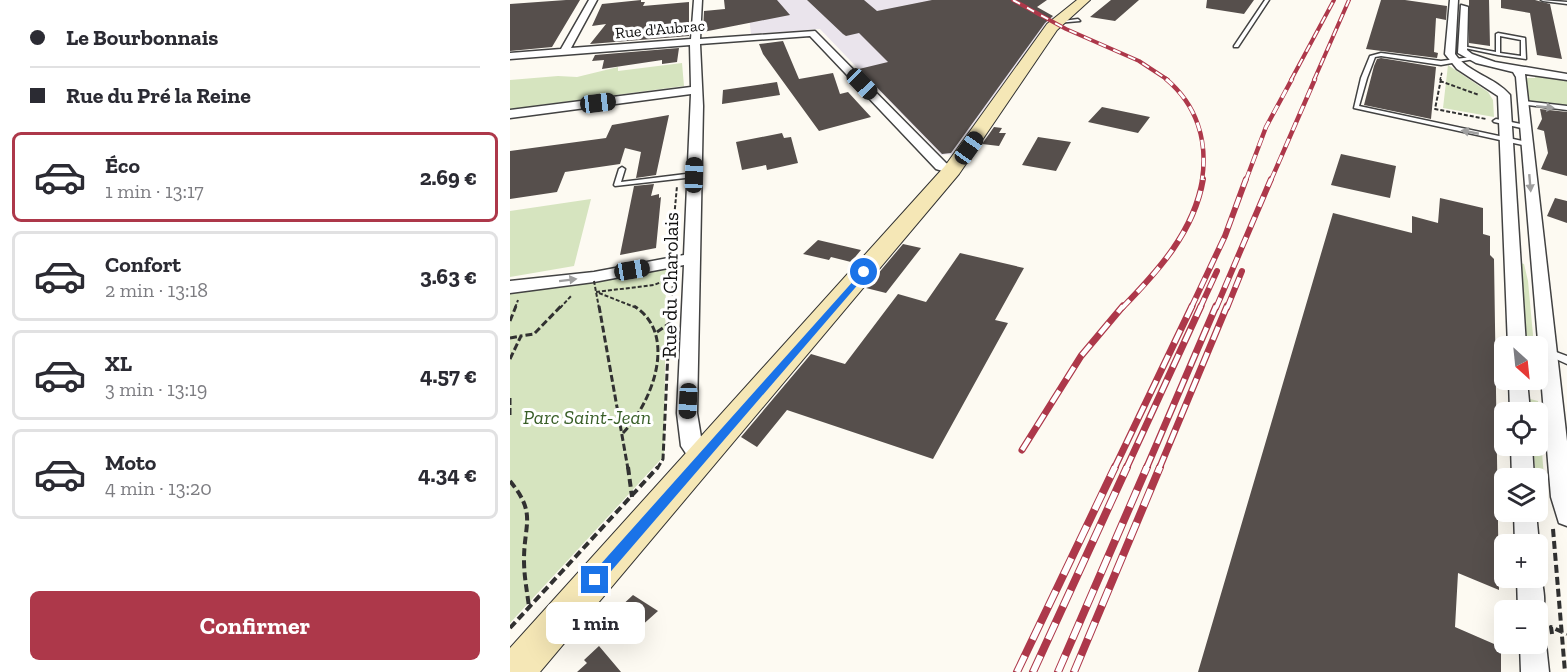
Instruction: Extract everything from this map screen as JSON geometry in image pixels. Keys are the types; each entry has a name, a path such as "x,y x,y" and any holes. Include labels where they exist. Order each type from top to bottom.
{"main road":[{"path":"515,672 952,170 1057,22 1084,0"}],"street":[{"path":"564,52 593,0"},
{"name":"Rue du Charolais","path":"698,0 695,41 697,90 687,413 692,446 701,459"},
{"path":"1454,0 1449,62 1504,95 1501,122 1507,140 1517,336"},
{"path":"1465,0 1463,54 1471,59 1516,62 1567,77"},
{"name":"Rue d'Aubrac","path":"510,56 812,33 941,166 952,170"},
{"path":"1516,62 1521,77 1546,336"},
{"path":"510,114 697,90"},
{"path":"516,289 690,259"},
{"path":"1548,352 1562,497 1567,515"},
{"path":"1534,654 1535,672"}],"lane":[{"path":"1236,46 1267,0"},
{"path":"1544,0 1567,3"},
{"path":"1057,22 1078,20"},
{"path":"1462,47 1498,54 1516,62 1524,58 1523,39 1498,34 1498,54"},
{"path":"1471,59 1449,62 1433,61 1380,53 1373,56 1356,107 1507,140 1526,135"},
{"path":"1523,104 1567,108"},
{"path":"1501,122 1526,135"},
{"path":"622,169 616,185 694,175"},
{"path":"1548,352 1567,360"}],"path":[{"path":"1449,62 1440,81 1436,109 1501,122"},
{"path":"1440,81 1483,96"},
{"path":"671,258 678,177"},
{"path":"657,332 670,323 673,277 669,268"},
{"path":"586,293 654,285 673,277"},
{"path":"605,279 594,281 595,292 623,433 632,497"},
{"path":"510,321 516,289"},
{"path":"595,292 635,306 650,319 657,332 659,348 654,377 633,426 623,433"},
{"path":"510,338 534,334 570,295 578,294"},
{"path":"510,359 521,336"},
{"path":"510,628 654,473 663,459 668,352 659,348"},
{"path":"510,398 510,416"},
{"path":"510,482 524,497 529,517 524,555 529,607"}],"shaded area":[{"path":"747,0 1024,0 1054,17 1046,24 960,148 955,154 941,155 820,29 751,34"}],"green space":[{"path":"682,63 684,86 510,109 510,80 558,76 577,77 618,67 618,71"},
{"path":"1448,65 1488,92 1493,100 1494,117 1443,108"},
{"path":"1535,73 1567,79 1567,106 1525,102 1523,78 1535,78"},
{"path":"591,199 574,266 510,277 510,211"},
{"path":"1521,263 1524,264 1528,281 1533,336 1525,336"},
{"name":"Parc Saint-Jean","path":"666,269 664,456 510,623 510,294"},
{"path":"1534,456 1542,456 1543,468 1535,468"}],"building":[{"path":"580,0 552,47 510,51 510,4"},
{"path":"641,0 645,2 643,6 689,2 689,36 590,44 606,24 592,26 602,4"},
{"path":"724,0 777,0 790,15 703,32 704,11 725,9"},
{"path":"807,0 864,0 877,11 932,0 1047,0 1037,7 1053,16 1045,23 951,153 942,154 859,69 888,62 859,33 846,36"},
{"path":"1111,0 1139,0 1115,21 1090,17"},
{"path":"1207,0 1254,0 1244,14 1206,8"},
{"path":"1381,0 1405,0 1447,6 1446,20 1436,18 1434,52 1438,53 1437,58 1366,49"},
{"path":"1469,0 1489,0 1490,46 1469,43"},
{"path":"1501,0 1535,0 1550,4 1562,59 1537,55 1530,13 1501,8"},
{"path":"783,41 799,79 833,73 840,94 848,92 871,117 819,131 763,54 759,44"},
{"path":"679,48 677,62 662,64 662,60 602,69 604,60 592,61 595,55"},
{"path":"1377,59 1436,67 1431,119 1364,105 1374,66"},
{"path":"777,82 780,95 722,104 723,90"},
{"path":"1102,107 1150,117 1138,133 1088,122"},
{"path":"1540,109 1567,112 1567,176 1541,169 1548,153 1544,131 1537,129 1542,119"},
{"path":"669,115 656,175 636,178 641,152 625,148 620,164 565,172 557,192 510,199 510,151 606,138 612,125"},
{"path":"994,127 1002,128 999,133 1006,133 999,146 982,144"},
{"path":"782,133 784,138 791,137 798,163 767,170 766,165 742,170 736,142"},
{"path":"1038,137 1071,142 1056,171 1022,165"},
{"path":"1341,154 1396,166 1390,198 1331,185"},
{"path":"654,184 651,196 659,194 659,198 661,197 656,248 620,255 634,186"},
{"path":"1440,198 1483,208 1483,234 1490,236 1490,255 1494,259 1494,390 1496,390 1496,402 1494,402 1494,456 1497,456 1497,468 1494,468 1494,522 1498,522 1498,534 1494,534 1494,588 1458,573 1455,627 1494,644 1494,654 1501,654 1501,672 1198,672 1333,213 1412,233 1412,216 1438,223"},
{"path":"1555,198 1567,201 1567,223 1547,216"},
{"path":"818,240 861,250 851,262 803,254"},
{"path":"903,244 921,248 886,293 866,288"},
{"path":"960,253 1024,268 995,320 1008,323 933,459 787,410 757,447 741,437 811,354 845,364 898,294 926,302"},
{"path":"633,595 658,611 639,628 618,609"},
{"path":"599,646 621,672 577,672 587,663 584,660"}],"railway":[{"path":"1013,0 1066,29 1139,61 1168,80"},
{"path":"1291,80 1334,0"},
{"path":"1314,80 1349,0"},
{"path":"1166,79 1186,100 1198,125 1203,151 1202,180"},
{"path":"1246,180 1266,127 1292,79"},
{"path":"1271,180 1315,79"},
{"path":"1122,308 1173,250 1192,216 1203,179"},
{"path":"1191,308 1225,236 1246,179"},
{"path":"1216,308 1271,179"},
{"path":"1200,308 1217,271"},
{"path":"1227,308 1242,271"},
{"path":"1022,450 1081,356 1123,306"},
{"path":"1114,469 1192,306"},
{"path":"1126,469 1201,306"},
{"path":"1146,469 1216,306"},
{"path":"1159,469 1227,306"},
{"path":"1017,672 1115,467"},
{"path":"1033,672 1127,467"},
{"path":"1058,672 1147,467"},
{"path":"1074,672 1160,467"}],"route":[{"path":"595,580 864,272"}]}
